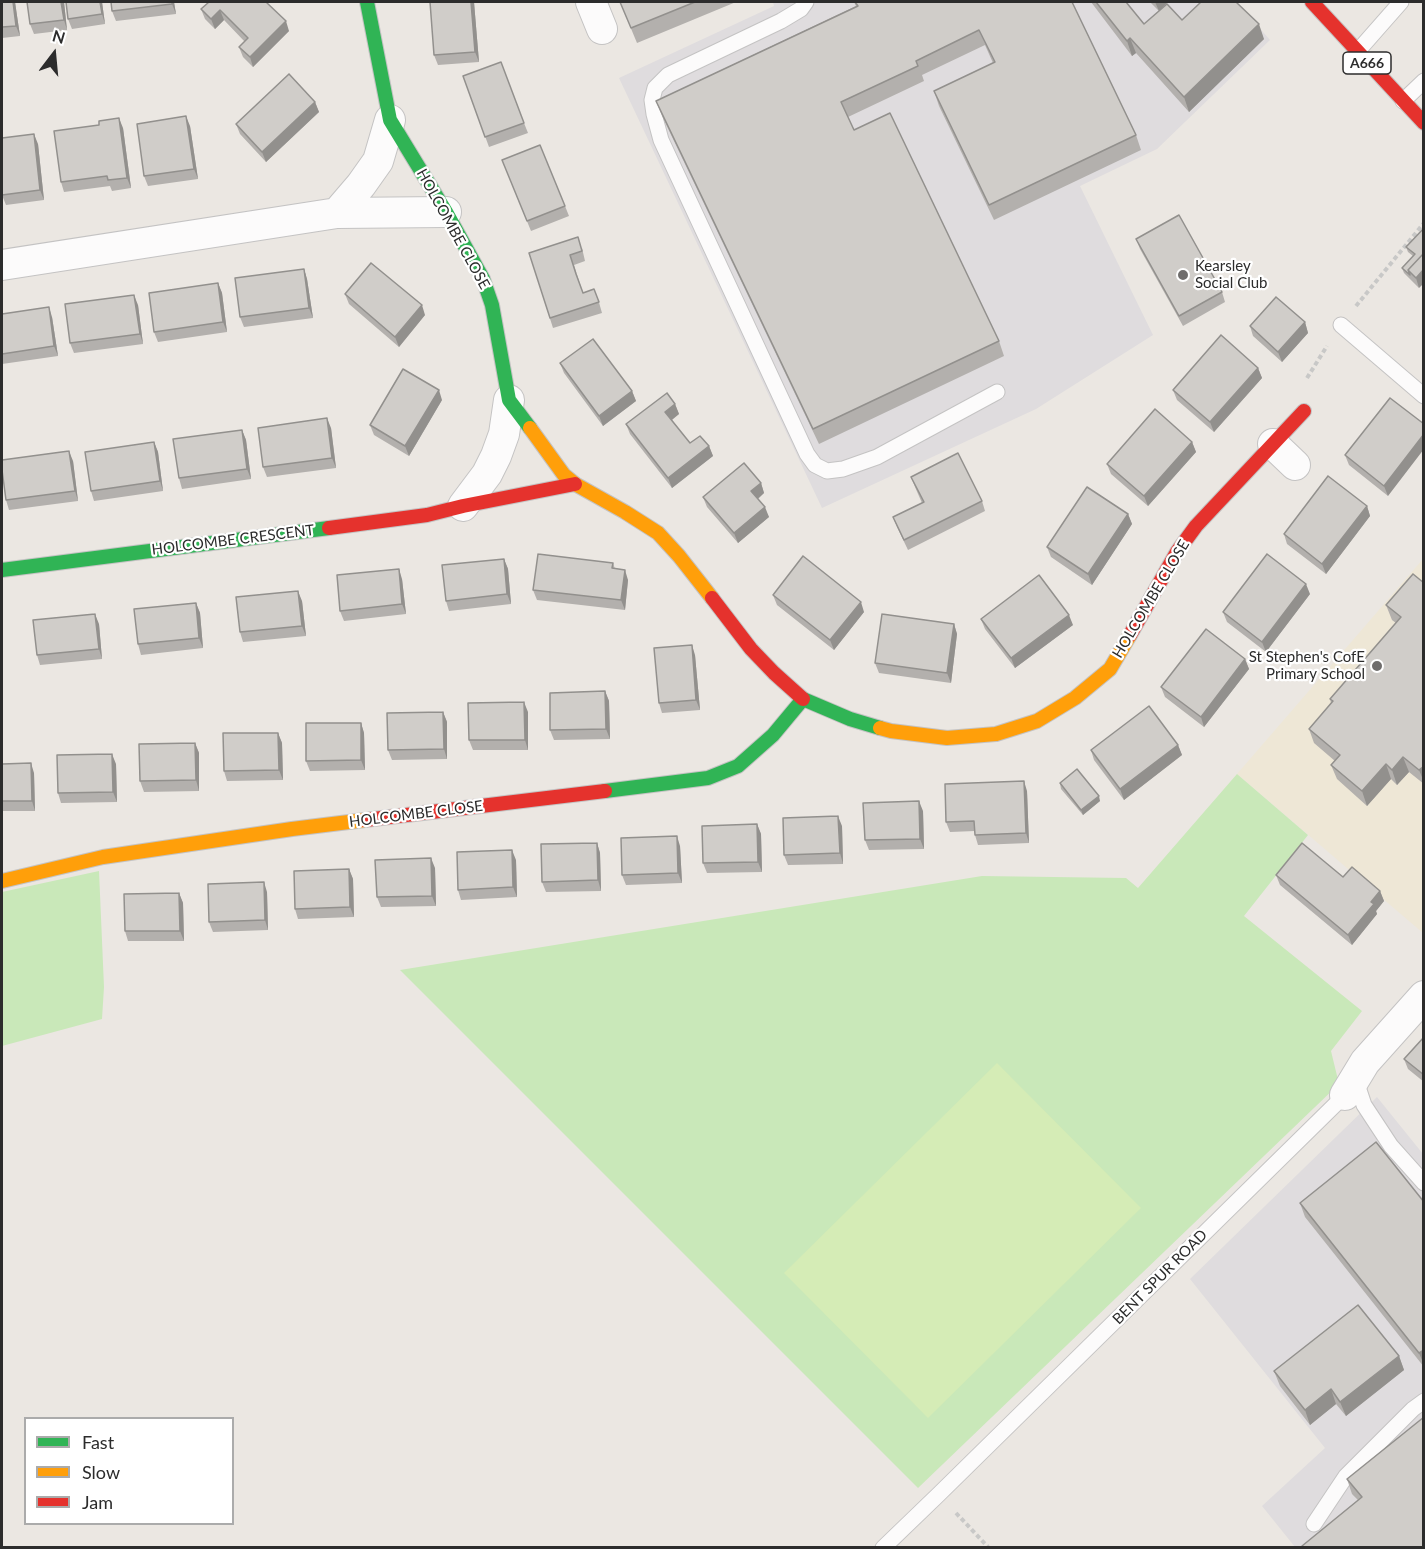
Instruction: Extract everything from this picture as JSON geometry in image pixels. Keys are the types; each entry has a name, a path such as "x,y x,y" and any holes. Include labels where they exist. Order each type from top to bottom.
{"street":[{"name":"HOLCOMBE CLOSE","path":"367,2 390,120 446,212 483,279 492,305 509,400 564,475 575,484 658,533 679,556 751,649 803,699 891,731 947,738 996,734 1037,721 1075,698 1110,669 1183,543 1196,526 1304,411"},
{"path":"591,2 602,29"},
{"name":"A666","path":"1312,2 1424,123"},
{"path":"336,213 361,185 378,161 390,120"},
{"path":"2,265 336,213 446,212"},
{"path":"463,507 487,474 496,456 504,434 509,400"},
{"path":"1273,444 1295,465"},
{"name":"HOLCOMBE CRESCENT","path":"2,570 427,515 575,484"},
{"name":"HOLCOMBE CLOSE","path":"2,881 103,857 292,829 708,778 738,766 773,735 803,699"},
{"name":"BENT SPUR ROAD","path":"1350,1087 1365,1062 1424,996"}],"lane":[{"path":"806,2 801,9 782,21 668,75 655,88 652,100 661,140 807,454 814,465 827,471 843,469 877,457 997,392"},
{"path":"1357,52 1401,2"},
{"path":"1403,101 1424,81"},
{"path":"1341,325 1424,396"},
{"path":"1350,1087 1392,1146 1424,1183"},
{"name":"BENT SPUR ROAD","path":"883,1548 1350,1087"},
{"path":"1314,1524 1346,1476 1413,1409 1424,1401"}],"path":[{"path":"938,1495 989,1548"}],"shaded area":[{"path":"773,2 1237,2 1270,40 1157,149 1080,186 1153,335 1036,409 822,508 619,78 774,6"},
{"name":"St Stephen's CofE Primary School","path":"1423,559 1423,933 1237,774"},
{"path":"1377,1097 1423,1154 1423,1547 1295,1547 1262,1506 1325,1448 1190,1279"}],"green space":[{"path":"1237,774 1308,835 1244,916 1362,1011 1331,1051 1339,1084 918,1488 400,970 982,876 1126,878 1138,888"},
{"path":"99,871 104,987 102,1019 2,1046 2,892"},
{"path":"997,1063 1141,1208 928,1418 784,1273"}],"building":[{"path":"2,2 13,2 16,26 2,27"},
{"path":"27,2 61,2 64,20 30,24"},
{"path":"66,2 100,2 102,14 68,19"},
{"path":"111,2 172,2 172,4 112,11"},
{"path":"209,2 266,2 286,21 250,57 239,47 248,38 220,10 211,19 201,9"},
{"path":"430,2 471,2 475,52 434,55"},
{"path":"620,2 695,2 631,28"},
{"path":"855,2 1072,2 1136,135 989,205 934,91 995,62 979,30 916,61 918,66 841,102 854,130 890,113 999,341 813,429 656,101 858,6"},
{"path":"1096,2 1126,2 1144,24 1167,4 1182,20 1201,2 1236,2 1259,24 1184,97 1130,38 1127,41"},
{"path":"501,62 524,123 485,137 463,76"},
{"path":"289,74 315,102 262,152 236,124"},
{"path":"186,116 194,169 144,176 137,124"},
{"path":"119,118 127,178 108,180 107,176 61,182 54,131 99,125 99,121"},
{"path":"34,134 40,190 2,195 2,138"},
{"path":"540,145 565,206 527,221 502,160"},
{"name":"Kearsley Social Club","path":"1179,215 1222,292 1179,316 1136,239"},
{"path":"1424,228 1424,253 1408,270 1410,275 1402,268 1415,254 1406,247"},
{"path":"578,237 582,251 570,255 576,274 583,293 594,289 599,302 550,318 529,253"},
{"path":"1424,253 1424,269 1416,278 1408,270"},
{"path":"371,263 422,305 395,337 345,294"},
{"path":"304,269 309,308 240,317 235,278"},
{"path":"218,283 223,322 154,332 149,293"},
{"path":"134,295 140,334 70,343 65,304"},
{"path":"1276,297 1305,322 1278,352 1250,326"},
{"path":"49,307 54,346 2,354 2,314"},
{"path":"1221,335 1258,368 1210,422 1173,390"},
{"path":"593,339 632,391 599,416 560,363"},
{"path":"403,369 439,390 405,446 370,425"},
{"path":"667,393 675,404 665,412 690,443 700,436 709,446 668,478 626,424"},
{"path":"1390,398 1424,424 1424,434 1384,486 1345,455"},
{"path":"1155,409 1192,442 1144,496 1107,464"},
{"path":"327,418 332,458 263,467 258,428"},
{"path":"242,430 247,469 179,478 173,439"},
{"path":"154,442 160,481 91,491 85,452"},
{"path":"69,451 75,491 6,500 2,460"},
{"path":"958,453 982,501 904,540 893,517 924,502 911,477"},
{"path":"744,463 761,483 751,491 765,507 734,533 703,497"},
{"path":"1328,476 1367,506 1322,564 1284,534"},
{"path":"1087,487 1128,514 1088,574 1047,547"},
{"path":"538,554 613,563 612,568 625,570 621,600 533,590"},
{"path":"1267,554 1306,584 1262,642 1223,612"},
{"path":"803,556 861,602 830,640 773,595"},
{"path":"504,559 507,594 446,601 442,565"},
{"path":"399,569 402,604 340,611 337,575"},
{"path":"1413,574 1424,583 1424,766 1419,770 1403,757 1392,770 1386,764 1362,791 1331,765 1340,755 1309,729 1333,701 1330,699 1401,617 1386,605"},
{"path":"1039,575 1069,615 1011,658 981,619"},
{"path":"298,591 302,626 240,632 236,597"},
{"path":"196,603 199,638 138,644 134,609"},
{"path":"95,614 99,649 37,655 33,620"},
{"path":"882,614 954,624 947,673 875,663"},
{"path":"1206,629 1245,659 1201,717 1161,687"},
{"path":"692,645 696,700 659,703 654,648"},
{"path":"605,691 606,729 550,730 550,693"},
{"path":"524,702 525,740 469,740 468,703"},
{"path":"1149,706 1178,745 1120,789 1091,750"},
{"path":"443,712 444,749 388,750 387,713"},
{"path":"306,723 361,723 361,760 306,761"},
{"path":"223,733 278,733 279,770 224,771"},
{"path":"195,743 196,780 140,781 139,744"},
{"path":"112,754 113,792 58,793 57,755"},
{"path":"31,763 32,801 2,801 2,764"},
{"path":"1077,769 1099,796 1081,810 1060,783"},
{"path":"1024,781 1026,833 975,835 974,821 946,822 945,784"},
{"path":"919,801 920,839 865,840 863,803"},
{"path":"838,816 840,853 784,855 783,818"},
{"path":"757,824 758,862 703,863 702,826"},
{"path":"677,836 678,873 622,875 621,838"},
{"path":"597,843 598,880 542,882 541,844"},
{"path":"1302,843 1343,877 1352,867 1380,891 1371,902 1374,904 1348,935 1276,875"},
{"path":"512,850 513,887 458,890 457,852"},
{"path":"431,858 432,896 377,897 375,860"},
{"path":"349,869 350,907 295,909 294,871"},
{"path":"264,882 265,920 209,922 208,884"},
{"path":"179,893 180,931 125,931 124,894"},
{"path":"1424,1037 1424,1075 1404,1059"},
{"path":"1376,1142 1424,1202 1424,1350 1419,1353 1300,1203"},
{"path":"1358,1305 1399,1356 1340,1402 1331,1389 1305,1410 1274,1371"},
{"path":"1424,1417 1424,1548 1303,1548 1302,1546 1362,1497 1347,1479"}],"traffic: fast":[{"path":"367,2 390,120 446,212 483,279 492,305 509,400 530,428"},
{"path":"2,570 329,528"},
{"path":"605,791 708,778 738,766 773,735 803,699 850,719 880,728"}],"traffic: slow":[{"path":"530,428 564,475 575,484 658,533 712,598"},
{"path":"880,728 947,738 996,734 1037,721 1075,698 1110,669 1130,635"},
{"path":"2,881 103,857 365,820"}],"traffic: jam":[{"path":"1312,2 1424,123"},
{"path":"1130,635 1177,552 1196,526 1304,411"},
{"path":"329,528 427,515 575,484"},
{"path":"712,598 751,649 803,699"},
{"path":"365,820 605,791"}],"place":[{"name":"Kearsley Social Club","path":"1183,275"},
{"name":"St Stephen's CofE Primary School","path":"1377,666"}]}
